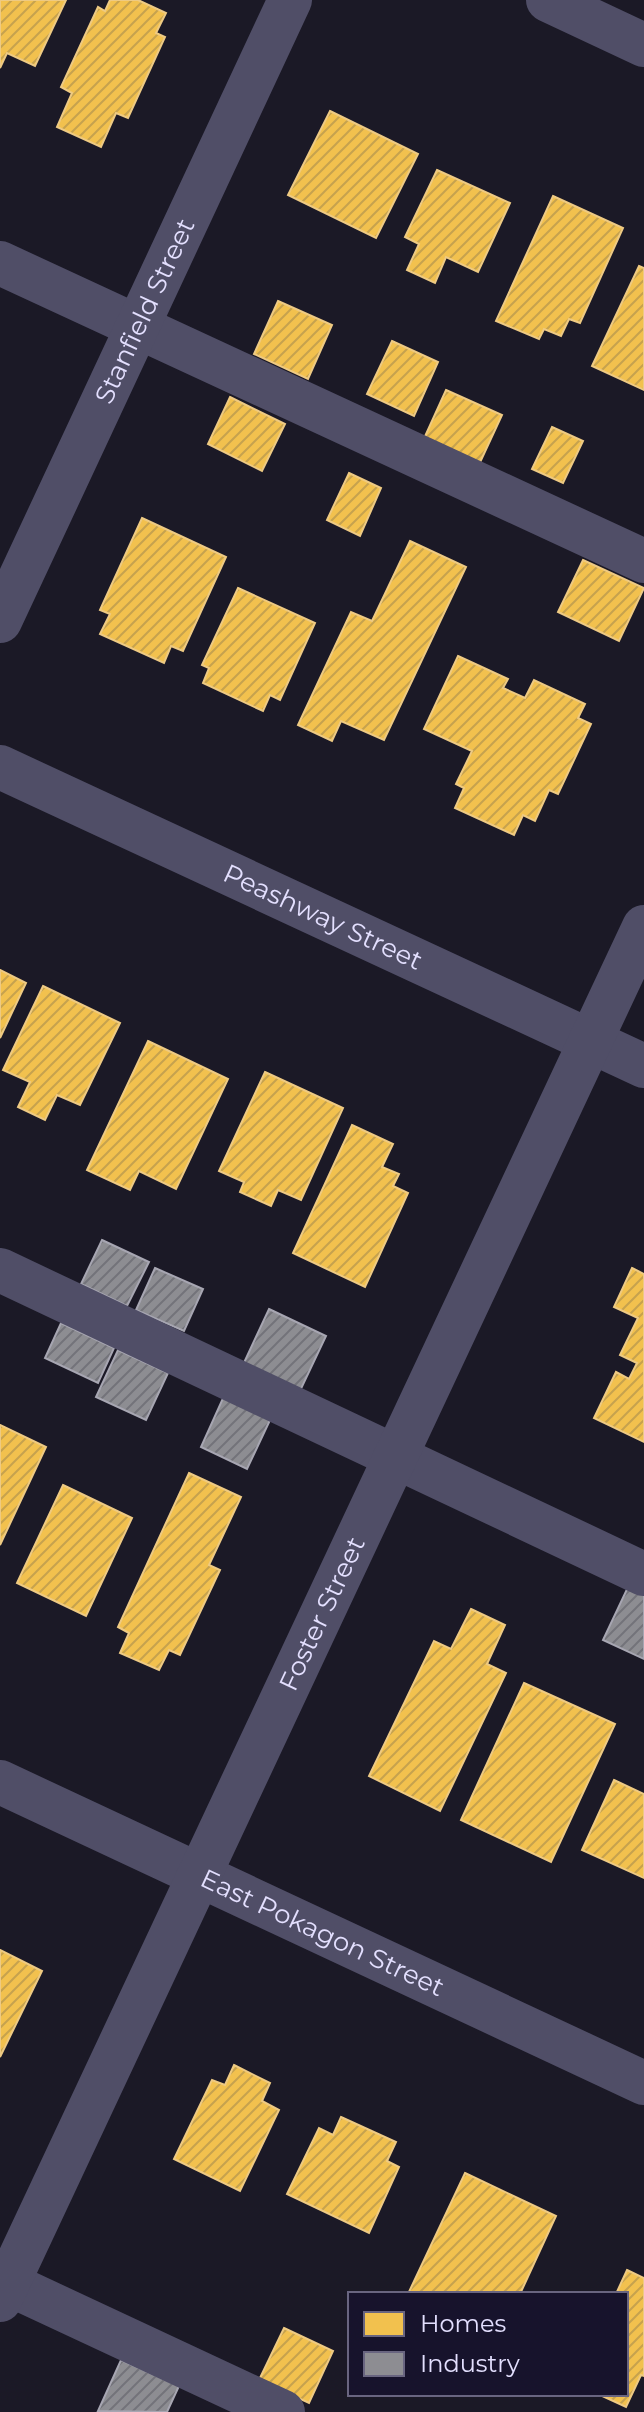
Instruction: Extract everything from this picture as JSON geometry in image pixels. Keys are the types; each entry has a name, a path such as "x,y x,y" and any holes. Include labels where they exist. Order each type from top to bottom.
{"street":[{"name":"Stanfield Street","path":"0,621 290,0"},
{"path":"548,0 644,45"},
{"path":"0,263 644,561"},
{"name":"Peashway Street","path":"0,767 644,1066"},
{"name":"Foster Street","path":"3,2288 644,927"},
{"path":"0,1270 644,1574"},
{"name":"East Pokagon Street","path":"0,1782 644,2083"},
{"path":"3,2288 283,2412"}],"building: Homes":[{"path":"0,0 66,0 35,66 7,53 0,68"},
{"path":"110,0 138,0 166,13 156,33 165,37 128,118 116,113 101,147 57,127 72,93 61,87 98,7 105,11"},
{"path":"330,111 418,154 376,238 288,195"},
{"path":"437,170 510,203 478,272 446,257 435,283 407,270 419,244 405,237"},
{"path":"553,196 623,228 580,323 569,319 561,336 544,329 539,339 496,321"},
{"path":"639,266 644,268 644,390 592,366"},
{"path":"278,301 332,325 308,379 254,354"},
{"path":"392,341 438,362 414,416 367,394"},
{"path":"446,390 502,415 477,469 422,443"},
{"path":"230,397 285,424 262,471 208,444"},
{"path":"552,427 583,441 563,483 532,469"},
{"path":"349,473 381,488 360,536 327,520"},
{"path":"142,518 226,557 183,651 171,646 164,663 100,634 110,614 100,610"},
{"path":"410,541 466,567 384,740 341,721 332,741 298,725 351,612 372,621"},
{"path":"583,560 644,588 619,641 558,612"},
{"path":"238,588 315,623 280,700 270,695 263,711 203,683 209,668 202,665"},
{"path":"458,656 508,679 503,688 525,698 534,680 585,704 578,718 591,724 558,794 549,790 535,821 523,815 514,835 455,808 464,788 456,784 472,751 424,729"},
{"path":"0,970 26,983 0,1038"},
{"path":"43,986 120,1023 80,1105 57,1095 45,1120 18,1107 30,1082 3,1070"},
{"path":"148,1041 228,1079 176,1189 139,1171 130,1190 87,1170"},
{"path":"265,1072 343,1108 301,1200 278,1190 271,1206 240,1192 244,1182 219,1171"},
{"path":"352,1125 393,1144 382,1167 399,1174 393,1186 408,1193 365,1287 293,1253"},
{"path":"632,1268 644,1274 644,1442 594,1418 616,1372 629,1379 637,1363 620,1355 638,1318 614,1307"},
{"path":"0,1425 46,1447 0,1545"},
{"path":"189,1473 241,1497 209,1565 220,1570 180,1655 169,1650 159,1670 120,1653 129,1633 118,1627"},
{"path":"63,1485 132,1518 86,1616 17,1583"},
{"path":"471,1609 505,1625 487,1664 506,1673 440,1811 369,1776 434,1641 451,1649"},
{"path":"524,1683 615,1724 551,1862 461,1820"},
{"path":"614,1780 644,1794 644,1878 582,1850"},
{"path":"0,1950 42,1971 0,2057"},
{"path":"234,2065 270,2083 262,2101 279,2110 240,2191 174,2159 212,2080 225,2085"},
{"path":"341,2117 396,2142 387,2161 399,2167 369,2233 287,2194 319,2128 333,2135"},
{"path":"465,2173 556,2216 521,2292 409,2292"},
{"path":"627,2270 644,2278 644,2376 641,2375 626,2407 602,2396 628,2396 628,2292 617,2292"},
{"path":"284,2328 333,2351 309,2403 259,2380"}],"building: Industry":[{"path":"102,1240 149,1262 127,1306 81,1284"},
{"path":"155,1268 203,1289 184,1331 136,1310"},
{"path":"269,1309 326,1336 299,1393 242,1367"},
{"path":"61,1323 114,1348 98,1383 45,1358"},
{"path":"118,1350 168,1373 146,1420 96,1397"},
{"path":"224,1396 271,1418 247,1469 201,1447"},
{"path":"628,1587 644,1595 644,1659 603,1640"},
{"path":"121,2360 179,2386 167,2412 98,2411"}]}
